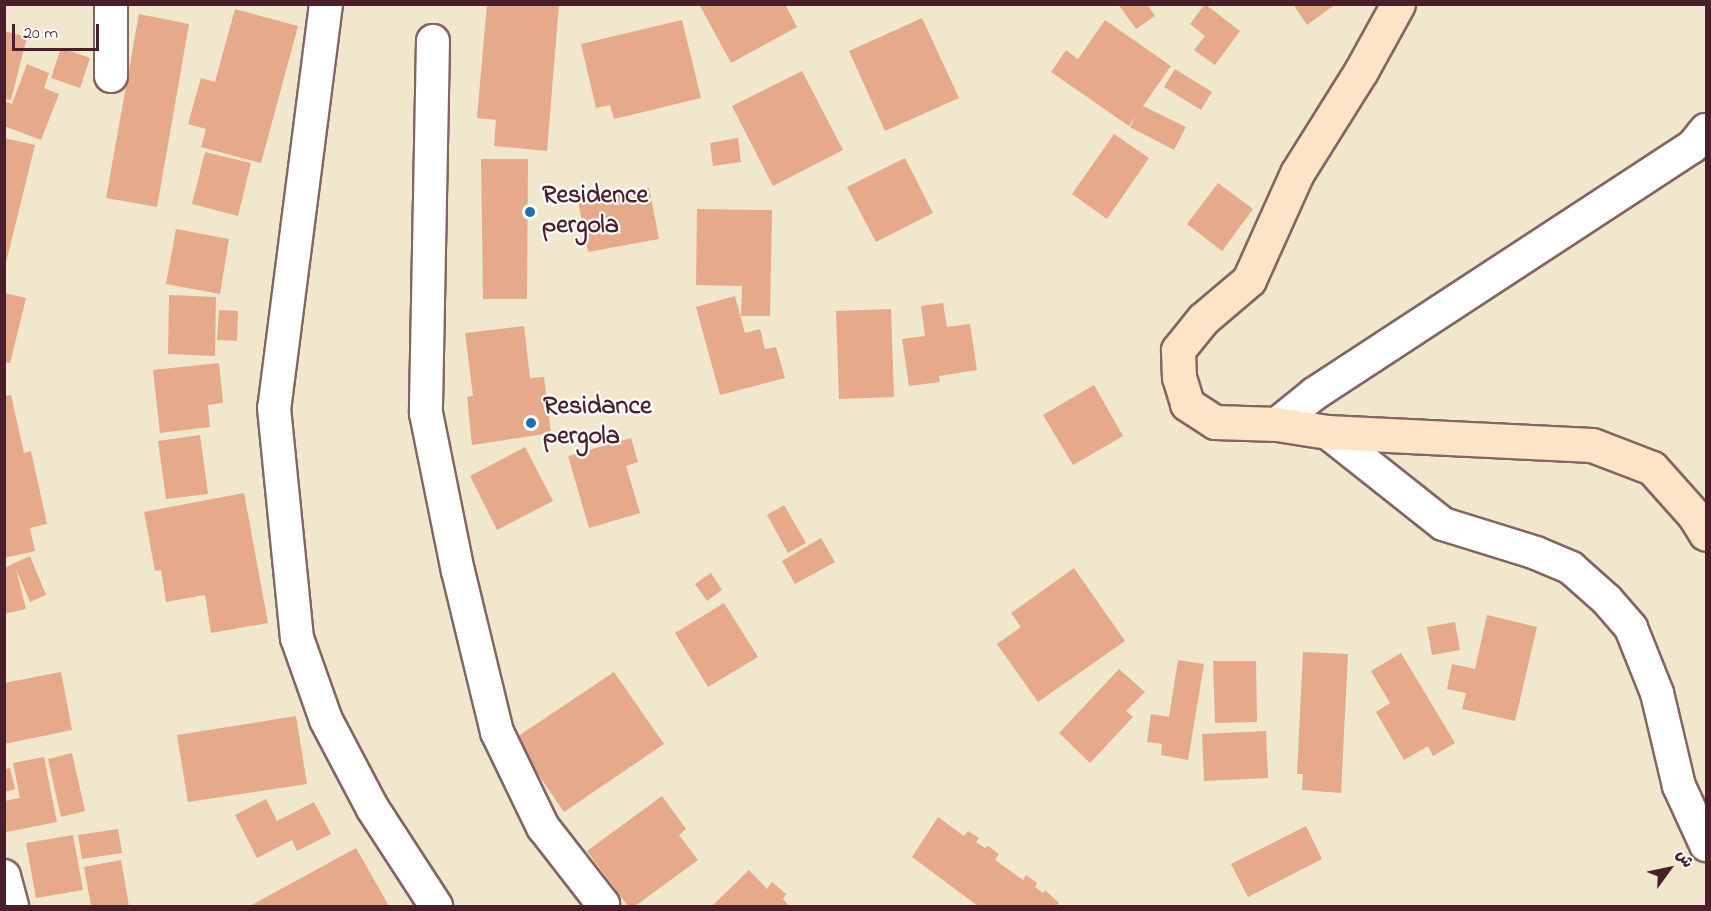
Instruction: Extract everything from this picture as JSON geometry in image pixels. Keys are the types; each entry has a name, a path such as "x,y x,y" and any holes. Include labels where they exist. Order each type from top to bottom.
{"main road":[{"path":"1398,4 1361,71 1297,173 1249,280 1203,319 1178,350 1179,377 1187,404 1215,422 1277,424 1327,432 1592,445 1652,468 1694,515 1707,534"}],"street":[{"path":"111,4 111,76"},
{"path":"326,4 274,408 297,638 326,720 373,809 436,906"},
{"path":"433,41 426,413 458,571 497,732 543,827 603,904 601,906"},
{"path":"1277,424 1314,394 1692,147 1707,130"},
{"path":"1327,432 1443,524 1536,553 1571,568 1607,600 1631,628 1657,693 1679,786 1707,845"},
{"path":"4,876 12,906"}],"building":[{"path":"487,4 559,4 547,151 494,146 496,120 477,118"},
{"path":"699,4 785,4 797,27 731,63"},
{"path":"1118,4 1147,4 1155,16 1136,29"},
{"path":"1205,4 1240,31 1215,65 1194,50 1205,36 1190,24"},
{"path":"1293,4 1336,4 1307,25"},
{"path":"235,9 298,26 261,163 201,147 206,129 188,124 201,78 215,82"},
{"path":"139,14 189,24 157,207 106,198"},
{"path":"922,18 959,98 885,131 849,51"},
{"path":"682,20 701,98 614,119 610,105 596,108 581,44"},
{"path":"1105,20 1171,66 1143,106 1186,127 1174,150 1130,127 1136,116 1129,126 1051,72 1066,50 1078,59"},
{"path":"4,31 27,37 11,100 4,99"},
{"path":"61,48 90,58 80,88 51,78"},
{"path":"27,64 49,73 44,88 59,94 41,140 4,126 4,101 12,104"},
{"path":"1175,69 1212,92 1201,110 1164,87"},
{"path":"802,71 843,150 773,186 732,106"},
{"path":"1114,134 1149,158 1107,219 1072,194"},
{"path":"4,138 35,145 5,267 4,267"},
{"path":"738,138 741,162 713,166 710,143"},
{"path":"205,152 251,163 238,216 192,204"},
{"path":"905,158 933,213 876,242 847,187"},
{"path":"481,159 528,159 527,299 483,299"},
{"path":"1218,183 1253,209 1222,251 1187,224"},
{"path":"649,188 659,239 588,252 578,201"},
{"path":"697,209 772,210 770,316 741,316 742,286 696,285"},
{"path":"176,229 229,239 220,294 166,284"},
{"path":"4,293 26,298 10,363 4,362"},
{"path":"169,295 216,297 215,356 168,354"},
{"path":"735,296 745,333 760,329 765,349 776,347 785,378 720,395 696,307"},
{"path":"943,303 947,327 970,324 977,370 939,376 940,382 909,386 902,339 925,336 921,306"},
{"path":"891,309 894,397 839,399 836,311"},
{"path":"219,310 238,311 237,341 217,340"},
{"path":"524,326 530,378 544,377 551,433 472,445 467,397 473,396 465,333"},
{"path":"219,363 223,403 208,405 210,427 160,433 153,370"},
{"path":"1094,385 1123,436 1073,465 1043,415"},
{"path":"11,395 24,453 31,451 47,524 30,528 35,551 4,558 4,396"},
{"path":"200,435 208,494 166,499 158,441"},
{"path":"631,438 638,462 626,466 640,513 589,528 568,456"},
{"path":"525,447 553,501 497,530 470,476"},
{"path":"244,493 268,623 211,633 205,595 166,602 161,570 155,571 144,512"},
{"path":"784,505 806,543 788,553 767,515"},
{"path":"821,538 835,562 795,584 782,561"},
{"path":"30,556 46,595 30,602 16,569 26,609 4,614 4,568"},
{"path":"1074,568 1125,641 1038,702 997,644 1021,627 1011,613"},
{"path":"711,573 722,590 707,601 695,584"},
{"path":"724,603 758,657 708,687 675,633"},
{"path":"1487,615 1537,627 1515,721 1462,709 1466,693 1447,689 1452,664 1475,669"},
{"path":"1455,622 1460,650 1432,655 1427,627"},
{"path":"1303,652 1348,654 1341,793 1302,790 1303,774 1297,774"},
{"path":"1401,653 1455,743 1433,756 1428,746 1404,760 1376,712 1390,703 1371,671"},
{"path":"1178,660 1204,664 1188,760 1161,755 1162,744 1147,742 1151,714 1169,717"},
{"path":"1213,661 1256,661 1257,722 1215,723"},
{"path":"1119,669 1145,692 1126,711 1133,717 1090,763 1059,733"},
{"path":"61,672 72,730 4,744 4,683"},
{"path":"614,672 664,744 564,812 514,739"},
{"path":"296,716 307,784 188,802 177,735"},
{"path":"1266,731 1268,778 1204,781 1202,734"},
{"path":"72,753 85,811 61,817 48,759"},
{"path":"44,757 57,822 6,832 4,801 20,798 13,763"},
{"path":"10,768 15,789 5,792 5,769"},
{"path":"662,796 686,829 679,835 698,860 635,906 628,906 587,851"},
{"path":"266,799 277,821 314,802 331,834 297,851 292,840 257,858 235,815"},
{"path":"938,817 964,836 968,831 979,838 976,842 985,848 988,846 999,854 995,860 1023,880 1026,875 1037,883 1035,887 1043,893 1045,890 1059,903 1056,906 978,906 912,857"},
{"path":"1306,826 1322,859 1248,897 1231,864"},
{"path":"118,829 122,853 82,859 78,835"},
{"path":"73,835 83,890 36,898 26,843"},
{"path":"356,848 389,906 250,906"},
{"path":"121,860 129,906 91,906 84,867"},
{"path":"749,870 767,889 772,882 786,894 783,899 789,906 712,906"}],"place":[{"name":"Residence pergola","path":"530,212"},
{"name":"Residance pergola","path":"531,423"}]}
